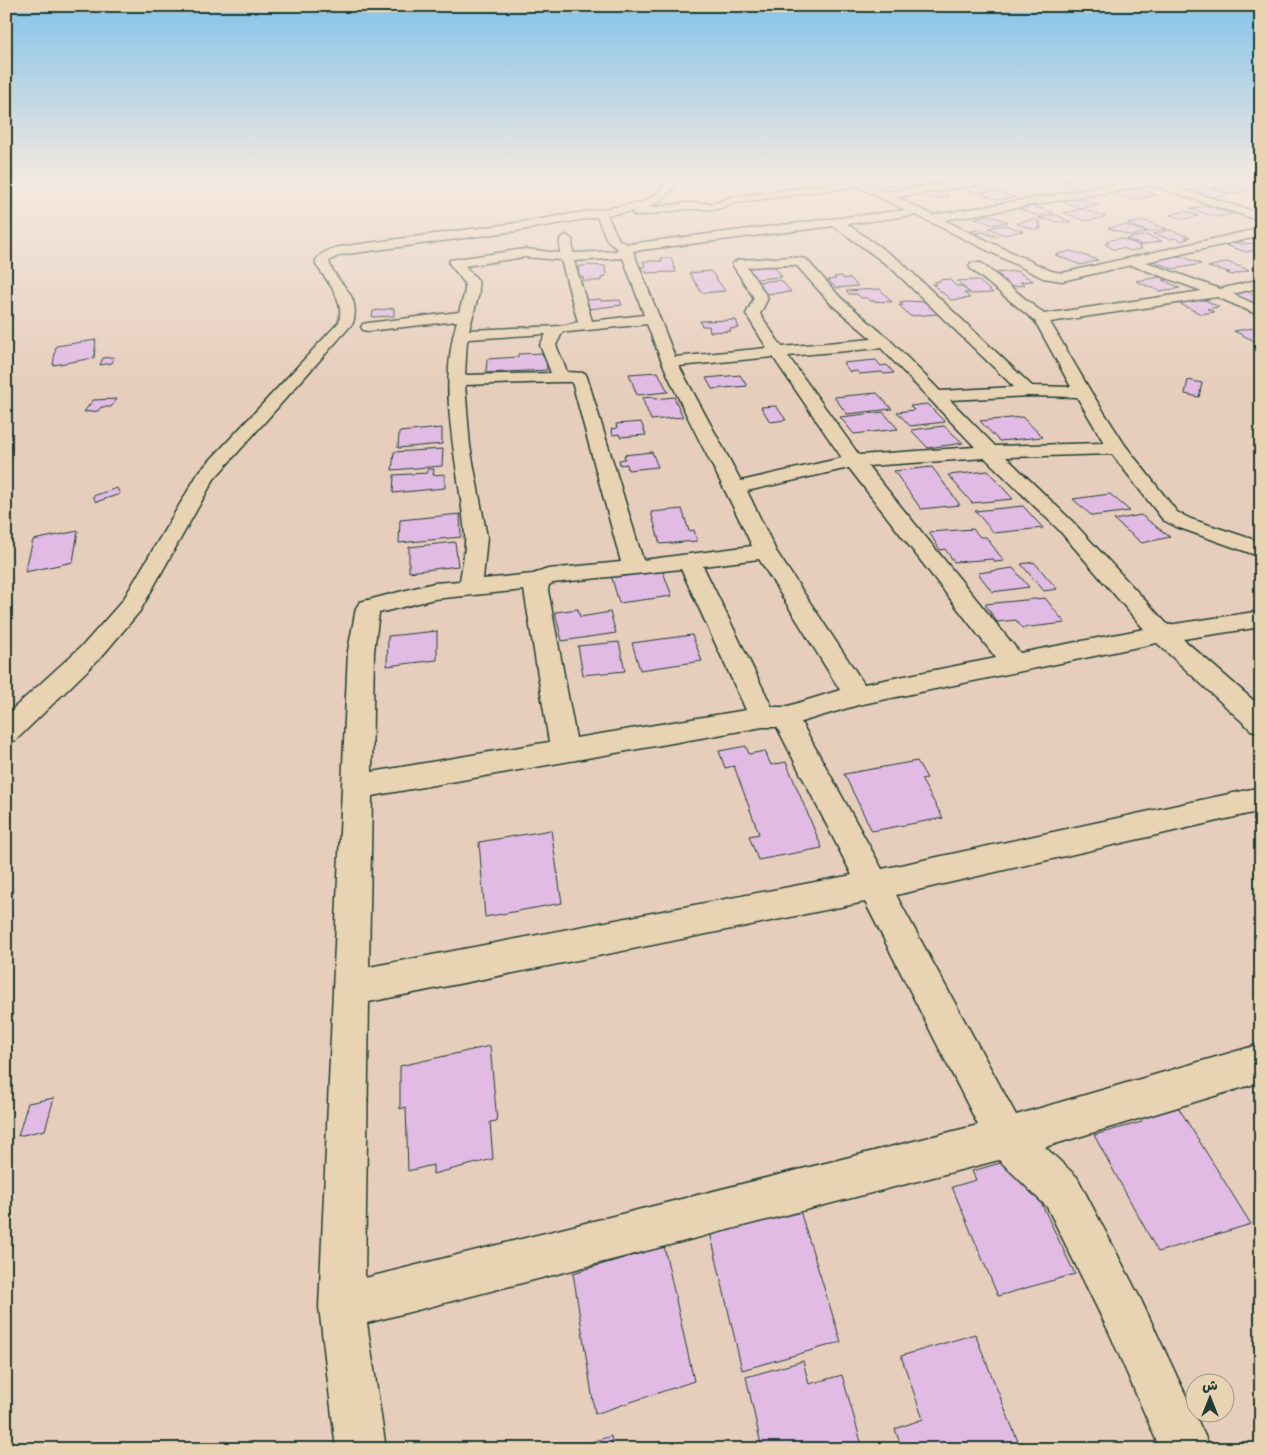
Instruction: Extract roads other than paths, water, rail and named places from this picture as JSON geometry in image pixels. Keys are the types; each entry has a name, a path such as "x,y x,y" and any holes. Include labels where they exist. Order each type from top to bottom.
{"street":[{"path":"6,732 94,649 132,605 206,476 346,323 349,316 348,308 323,265 322,260 324,256 339,251 376,246"},
{"path":"441,246 471,280 472,293 459,339 456,380 461,446 476,537 471,587"},
{"path":"567,246 567,257 586,326"},
{"path":"622,246 626,248 645,246"},
{"path":"726,246 761,298 754,314 777,352 854,460 1015,664"},
{"path":"870,246 895,264 1028,391"},
{"path":"986,246 1048,276 1054,277 1134,262 1202,246"},
{"path":"455,263 525,254 567,257 620,255 626,248"},
{"path":"626,248 651,319 669,362 735,488 765,551 857,695"},
{"path":"738,264 801,262 836,301 885,343 990,452 1066,526 1162,634 1261,722"},
{"path":"1134,262 1219,293 1261,312"},
{"path":"976,266 1041,318 1082,392 1117,448 1170,516 1184,523 1261,550"},
{"path":"1054,277 1080,290"},
{"path":"1041,318 1219,293 1261,283"},
{"path":"1097,299 1114,308"},
{"path":"368,327 465,316"},
{"path":"459,339 466,335 557,329 651,319"},
{"path":"557,329 548,346 561,378"},
{"path":"669,362 885,343"},
{"path":"456,380 579,377 634,568"},
{"path":"936,396 1028,391 1082,392"},
{"path":"735,488 854,460 990,452 1117,448"},
{"path":"361,1449 342,1307 362,651 368,608 434,591 538,581 548,576 634,568 765,551"},
{"path":"689,561 774,717 874,886 1006,1138 1062,1192 1125,1316 1186,1449"},
{"path":"538,581 536,590 564,750"},
{"path":"358,786 564,750 774,717 857,695 1162,634 1261,620"},
{"path":"352,988 874,886 1261,799"},
{"path":"342,1307 1006,1138 1261,1063"}]}
